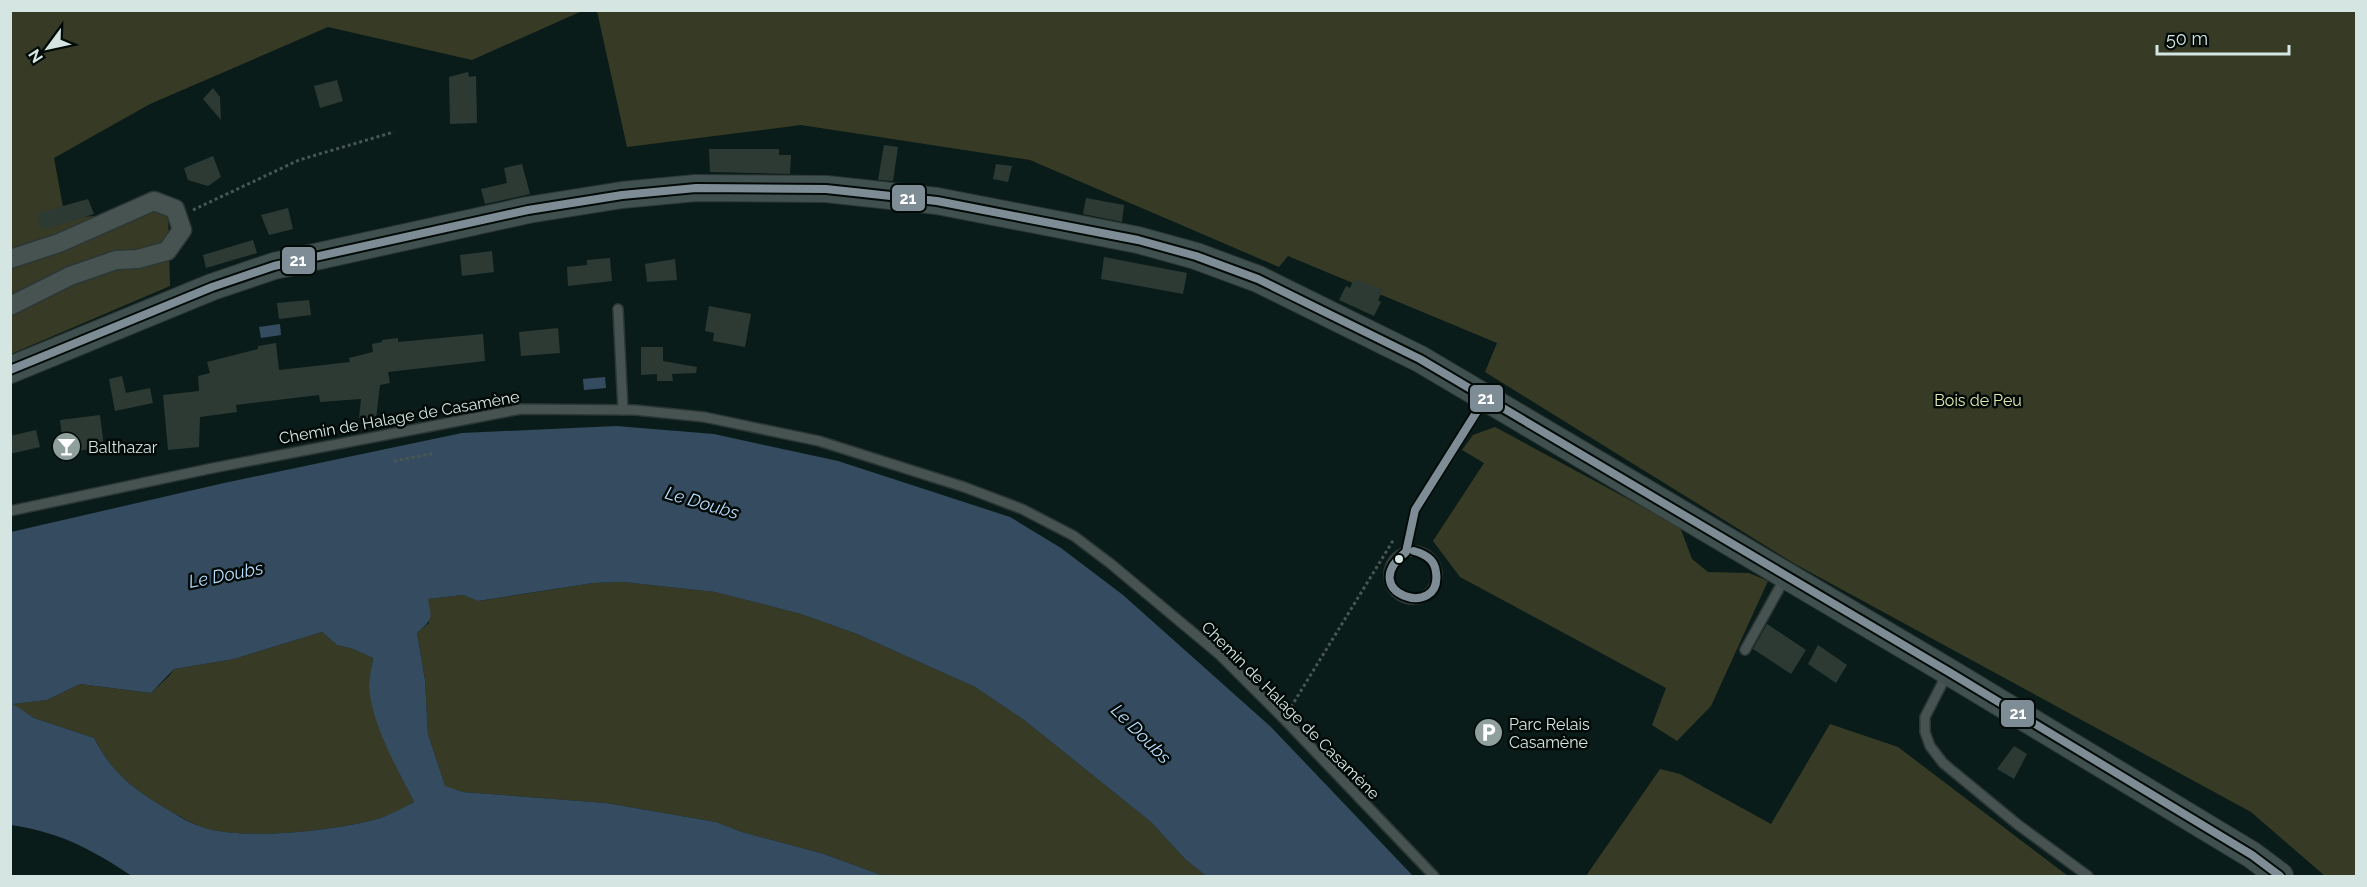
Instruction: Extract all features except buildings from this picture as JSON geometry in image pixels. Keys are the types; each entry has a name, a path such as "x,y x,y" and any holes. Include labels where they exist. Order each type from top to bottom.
{"main road":[{"path":"10,370 202,291 274,266 528,210 622,195 696,188 826,189 937,201 1138,240 1196,256 1258,279 1374,335 1486,397 1741,557 1786,576 2252,855 2280,876"}],"street":[{"path":"10,260 68,239 154,201 175,208 182,230 167,251 138,259 116,260 70,276 10,306"}],"lane":[{"path":"618,309 623,410"},
{"path":"1410,551 1415,510 1486,397"},
{"name":"Chemin de Halage de Casamène","path":"10,511 213,468 521,409 623,410 704,417 819,441 964,487 1022,509 1074,537 1111,564 1220,655 1434,876"},
{"path":"1410,551 1429,557 1434,563 1437,579 1429,594 1414,599 1407,598 1394,590 1389,576 1393,561 1410,551"},
{"path":"1745,650 1786,576"},
{"path":"1948,672 1925,717 1925,732 1930,746 1952,771 2017,824 2088,876"}],"path":[{"path":"177,217 299,160 394,132"},
{"path":"394,461 435,453"},
{"path":"1284,719 1404,523 1415,510"}],"green space":[{"path":"11,11 582,11 472,60 328,27 150,104 54,158 65,218 168,211 170,286 11,354"},
{"name":"Bois de Peu","path":"597,11 2356,11 2356,876 2325,876 2251,812 1795,564 1485,372 1497,343 1288,256 1279,267 1030,160 801,125 627,147"},
{"path":"1495,427 1680,527 1692,559 1708,572 1749,573 1768,581 1711,706 1677,741 1652,725 1666,688 1460,577 1433,541 1484,463 1462,450 1473,435"},
{"path":"623,582 715,592 801,614 857,634 975,687 1024,720 1151,822 1185,859 1206,876 884,876 824,854 742,832 716,822 606,803 463,792 445,787 428,734 425,680 417,633 429,623 428,599 463,595 479,601 593,583"},
{"path":"322,632 337,645 373,658 369,684 385,742 414,802 381,818 320,830 270,834 247,834 204,828 147,797 127,781 109,762 94,738 34,718 12,704 47,700 80,684 151,693 174,669 234,659"},
{"path":"1830,724 1898,747 2068,876 1586,876 1660,769 1680,774 1771,824"}],"water":[{"path":"280,324 281,335 261,338 259,327"},
{"path":"605,377 606,388 584,390 583,379"},
{"name":"Le Doubs","path":"616,426 714,434 838,461 1010,517 1061,548 1123,595 1271,727 1413,876 1206,876 1185,859 1151,822 1024,720 975,687 857,634 801,614 715,592 623,582 593,583 478,601 463,595 428,599 430,618 417,633 425,680 428,734 445,786 463,792 606,803 716,822 742,832 824,854 884,876 132,876 102,857 60,837 11,825 11,532 224,483 462,433","holes":["322,632 337,645 373,658 369,687 375,717 386,746 414,802 381,818 343,826 271,834 227,832 199,826 159,804 127,781 109,762 94,738 34,718 13,704 47,700 80,684 151,693 174,669 234,659"]}],"transit line":[{"name":"21","path":"10,370 212,287 274,266 528,210 622,195 696,188 826,189 937,201 1138,240 1196,256 1258,279 1420,359 1949,672 2252,855 2280,876"},
{"name":"21","path":"1414,551 1429,558 1436,572 1435,587 1427,595 1416,598 1404,596 1394,589 1390,579 1393,567 1406,552 1415,510 1486,397"}],"place":[{"name":"Balthazar","path":"67,447"},
{"name":"Parc Relais Casamène","path":"1488,733"}]}
